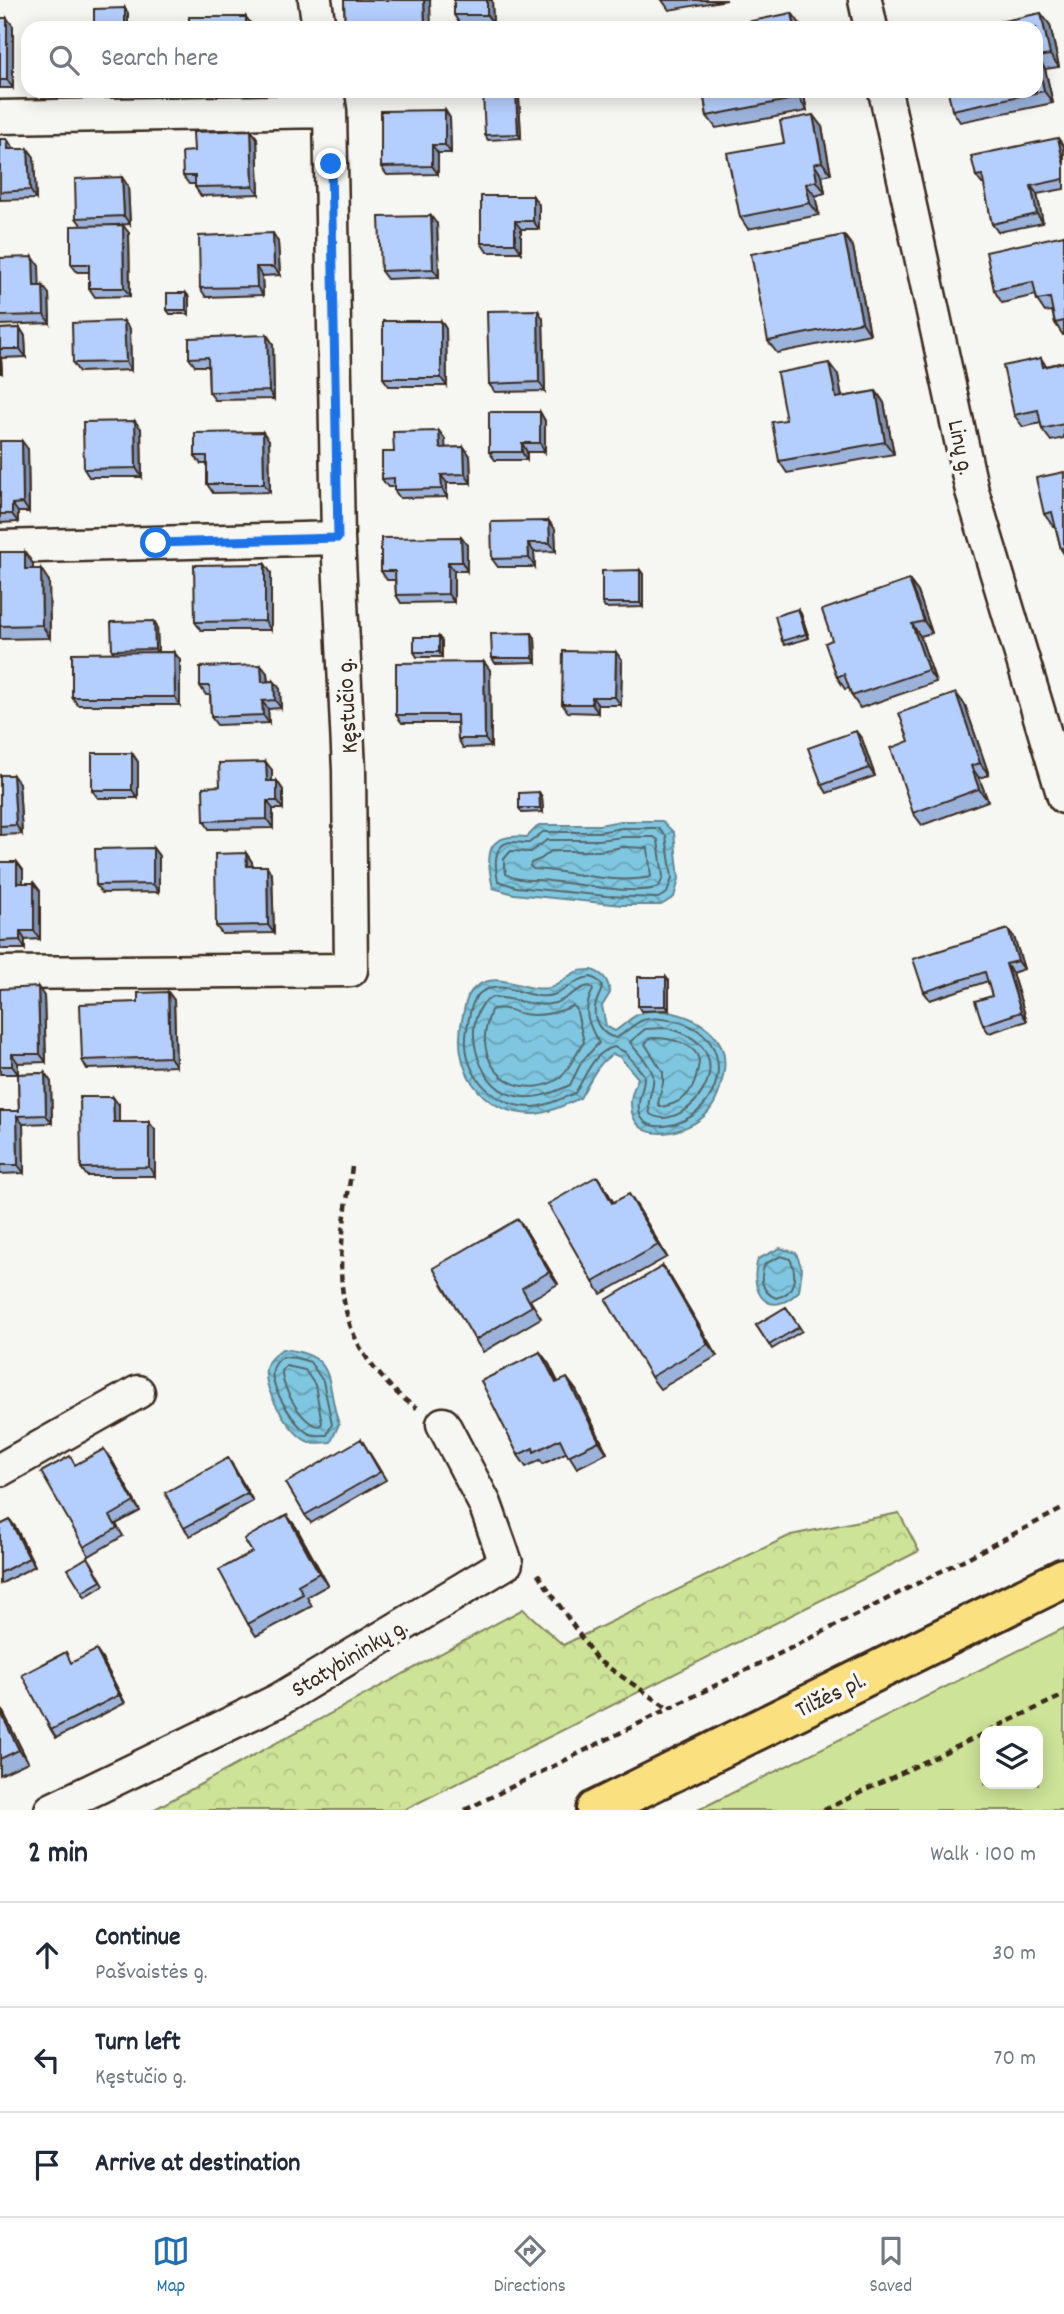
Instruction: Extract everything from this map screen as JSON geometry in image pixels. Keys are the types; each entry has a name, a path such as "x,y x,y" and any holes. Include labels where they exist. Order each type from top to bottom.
{"highway":[{"name":"Tilžės pl.","path":"596,1810 1064,1578"}],"street":[{"path":"315,0 318,21"},
{"name":"Linų g.","path":"887,98 972,491 1064,797"},
{"path":"0,117 329,101"},
{"name":"Kęstučio g.","path":"0,973 351,970 349,770 338,538 329,101"},
{"path":"0,547 338,538"},
{"path":"0,1470 138,1392"},
{"name":"Statybininkų g.","path":"51,1810 277,1701 506,1563 485,1504 443,1424"}],"path":[{"path":"352,1167 341,1261 342,1303 364,1358 402,1399 443,1424"},
{"path":"464,1810 823,1632 1064,1508"},
{"path":"537,1573 596,1659 668,1708"},
{"path":"999,1726 1064,1695"},
{"path":"824,1810 980,1735"}],"green space":[{"path":"899,1513 919,1551 404,1810 153,1810 523,1609 563,1645 791,1535"},
{"path":"1064,1628 1064,1810 698,1810"}],"water":[{"path":"621,821 662,821 674,833 679,879 674,897 661,905 622,905 514,894 493,888 489,855 496,842 503,838 527,837 539,825 599,825"},
{"path":"592,970 603,976 608,985 610,993 602,1006 606,1026 615,1031 643,1012 658,1011 694,1020 715,1036 723,1050 723,1076 715,1103 700,1119 676,1131 663,1133 651,1132 641,1127 634,1118 631,1104 638,1078 620,1057 613,1054 598,1068 580,1098 540,1113 515,1112 498,1106 484,1097 473,1084 465,1069 460,1034 471,991 493,980 533,988 549,988 576,972"},
{"path":"780,1248 796,1253 802,1269 799,1291 778,1304 763,1299 758,1291 756,1271 758,1259"},
{"path":"282,1349 313,1357 322,1364 327,1373 339,1424 331,1442 311,1443 301,1438 278,1408 266,1374 269,1360"}],"building":[{"path":"344,0 424,0 425,21 345,21"},
{"path":"454,0 487,0 487,15 454,15"},
{"path":"125,8 125,21 94,21 94,9"},
{"path":"792,13 794,21 751,21"},
{"path":"1041,13 1043,21 1003,21"},
{"path":"189,17 246,17 246,21 189,21"},
{"path":"0,18 7,18 7,80 0,80"},
{"path":"1043,22 1050,55 1043,56"},
{"path":"483,98 516,98 518,134 485,135"},
{"path":"704,98 799,98 707,116"},
{"path":"949,98 1010,98 952,110"},
{"path":"445,110 445,145 432,145 432,166 381,167 381,111"},
{"path":"813,115 822,162 814,164 817,181 806,184 810,203 740,217 727,153 784,143 780,121"},
{"path":"251,130 253,186 195,187 195,176 183,176 182,152 194,151 193,132"},
{"path":"1058,138 1064,179 1031,186 1037,214 992,224 982,175 976,176 971,156"},
{"path":"0,139 7,139 8,149 28,149 30,190 0,192"},
{"path":"122,177 124,216 76,218 75,179"},
{"path":"481,196 533,196 533,221 515,221 515,243 481,243"},
{"path":"431,216 433,269 381,271 379,217"},
{"path":"123,225 124,288 89,288 89,264 71,264 71,226"},
{"path":"273,233 274,267 256,267 257,287 200,288 199,236"},
{"path":"844,235 862,322 768,341 751,254"},
{"path":"1064,235 1064,321 1055,323 1050,298 1037,300 1033,282 994,290 986,252"},
{"path":"33,257 34,286 43,286 44,315 0,316 0,258"},
{"path":"167,293 186,293 186,310 167,310"},
{"path":"538,310 539,382 489,384 487,311"},
{"path":"124,321 126,362 73,363 72,323"},
{"path":"383,321 441,321 441,378 383,378"},
{"path":"20,328 20,349 0,349 0,329"},
{"path":"267,335 269,391 209,392 208,357 189,358 189,338"},
{"path":"1041,358 1043,367 1064,362 1064,424 1042,429 1038,410 1014,415 1003,366"},
{"path":"829,363 836,398 876,391 885,442 779,461 772,422 786,420 777,373"},
{"path":"489,412 540,412 540,443 522,443 522,452 489,452"},
{"path":"135,421 136,468 84,469 83,422"},
{"path":"439,431 440,448 464,447 465,474 441,475 442,489 394,490 394,478 382,479 382,452 394,452 393,432"},
{"path":"263,432 264,484 207,484 207,456 195,456 195,433"},
{"path":"0,441 22,441 23,503 12,504 12,514 0,514"},
{"path":"1064,472 1064,548 1061,549 1052,512 1044,514 1036,478"},
{"path":"549,521 550,543 528,543 529,558 492,559 491,522"},
{"path":"461,537 462,562 448,562 448,594 396,595 395,571 381,571 381,538"},
{"path":"0,552 25,552 25,569 41,569 42,625 0,626"},
{"path":"265,564 265,621 195,622 194,565"},
{"path":"640,570 640,603 602,603 602,571"},
{"path":"909,580 924,621 912,624 928,670 852,696 844,674 837,677 825,643 832,640 822,610"},
{"path":"798,609 806,634 782,641 775,616"},
{"path":"154,621 155,649 112,650 111,622"},
{"path":"532,633 533,658 492,658 491,634"},
{"path":"414,637 439,637 439,652 414,652"},
{"path":"563,651 616,652 615,697 592,697 592,704 562,704"},
{"path":"174,652 175,697 72,697 72,653"},
{"path":"484,662 485,739 458,739 457,715 396,715 396,663"},
{"path":"261,665 262,682 274,681 275,700 262,701 263,715 211,717 210,686 200,686 200,667"},
{"path":"956,693 980,763 971,766 979,789 913,813 891,748 909,741 899,713"},
{"path":"856,731 869,768 822,785 808,748"},
{"path":"92,753 132,753 132,790 92,790"},
{"path":"266,762 267,781 277,781 277,801 267,801 267,819 204,821 203,787 220,786 219,763"},
{"path":"0,775 13,775 16,825 0,826"},
{"path":"539,792 540,808 519,808 519,793"},
{"path":"153,848 153,884 96,885 95,849"},
{"path":"246,853 247,866 267,866 268,925 216,926 215,854"},
{"path":"0,862 17,862 17,883 34,883 34,931 20,931 20,940 0,941"},
{"path":"1008,929 1018,961 1006,964 1021,1012 983,1025 975,1001 992,996 985,972 924,992 913,959"},
{"path":"638,977 666,977 666,1006 638,1006"},
{"path":"38,987 40,1054 12,1054 12,1066 0,1066 0,989"},
{"path":"168,992 170,1057 82,1060 80,1004 138,1002 138,993"},
{"path":"45,1073 46,1115 17,1116 18,1165 0,1165 0,1111 19,1111 18,1074"},
{"path":"80,1097 113,1097 114,1122 149,1122 149,1167 81,1168"},
{"path":"597,1176 612,1203 629,1194 658,1245 593,1282 548,1204"},
{"path":"518,1219 549,1272 522,1288 532,1306 475,1340 433,1268"},
{"path":"663,1266 708,1344 651,1377 606,1300"},
{"path":"786,1307 799,1327 769,1345 756,1325"},
{"path":"540,1352 556,1383 567,1378 599,1441 568,1456 560,1439 534,1452 533,1448 518,1455 481,1381"},
{"path":"361,1439 380,1472 305,1515 286,1483"},
{"path":"104,1449 134,1502 110,1516 117,1528 84,1547 41,1472 70,1456 75,1465"},
{"path":"228,1458 247,1493 184,1528 165,1493"},
{"path":"287,1515 319,1573 298,1585 303,1594 248,1624 219,1570 252,1552 244,1539"},
{"path":"10,1520 29,1558 0,1573 0,1525"},
{"path":"88,1557 101,1581 82,1592 68,1569"},
{"path":"96,1650 119,1695 51,1730 22,1675 66,1652 71,1663"},
{"path":"0,1711 19,1750 0,1759"}],"route":[{"path":"156,543 338,538 331,164"}]}
